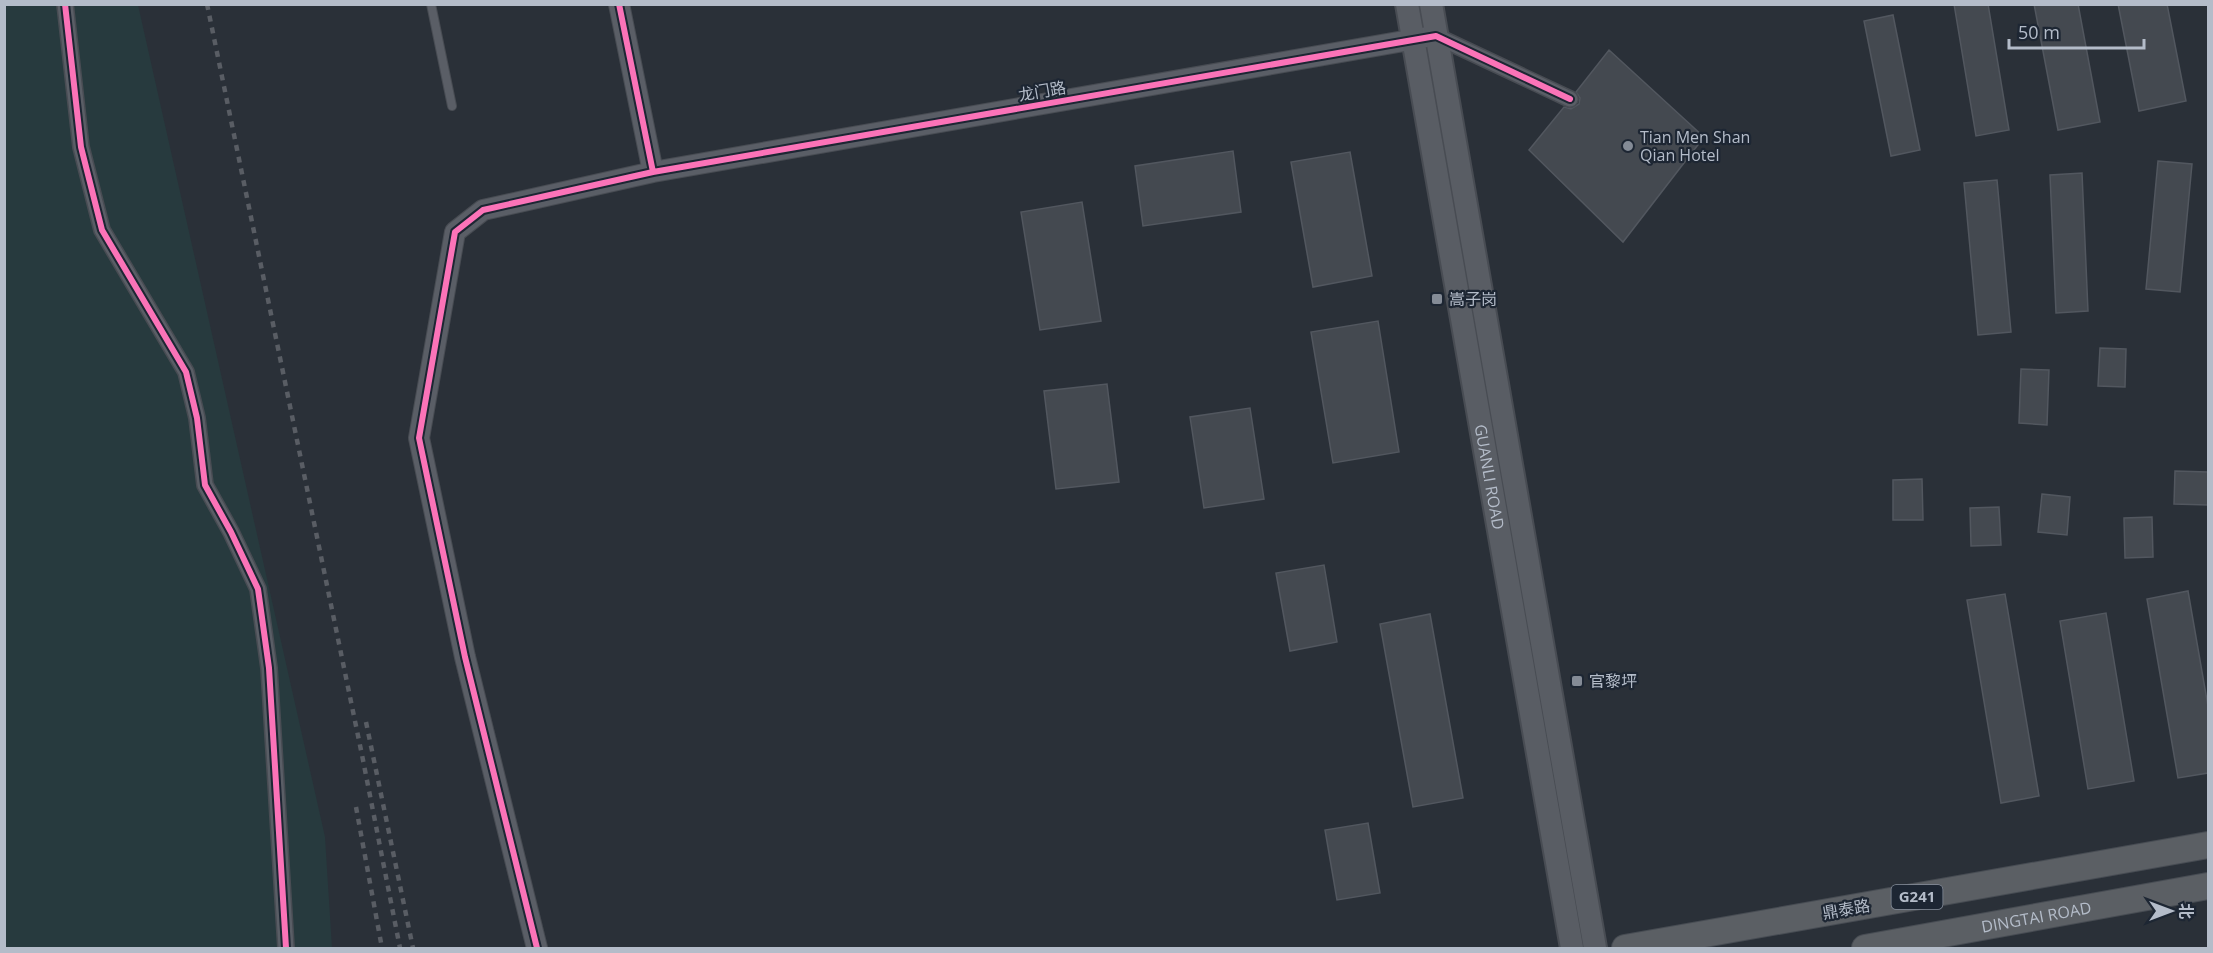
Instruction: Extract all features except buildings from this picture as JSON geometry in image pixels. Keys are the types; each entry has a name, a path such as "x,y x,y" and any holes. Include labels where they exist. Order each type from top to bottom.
{"highway":[{"name":"鼎泰路","path":"1625,948 2208,845"},
{"name":"DINGTAI ROAD","path":"1865,948 2208,886"}],"main road":[{"name":"GUANLI ROAD","path":"1407,4 1572,948"},
{"name":"GUANLI ROAD","path":"1431,4 1595,948"}],"street":[{"path":"65,4 81,147 102,230 186,372 197,418 205,485 231,532 258,589 269,668 286,948"},
{"path":"619,4 653,172"},
{"path":"1436,36 1570,99"},
{"name":"龙门路","path":"537,948 465,657 418,438 455,232 483,210 653,172 1436,36"}],"lane":[{"path":"431,4 452,106"}],"green space":[{"path":"5,5 138,5 325,837 332,948 5,948"}],"railway":[{"path":"207,4 400,948"},
{"path":"366,722 413,948"},
{"path":"356,807 382,948"}],"cycle path":[{"path":"65,4 81,147 102,230 186,372 197,418 205,485 231,532 258,589 269,668 286,948"},
{"path":"537,948 465,657 419,438 455,232 483,210 653,172 619,4"},
{"path":"653,172 1436,36 1570,99"}],"place":[{"name":"Tian Men Shan Qian Hotel","path":"1628,146"},
{"name":"嵩子岗","path":"1437,299"},
{"name":"官黎坪","path":"1577,681"}]}
